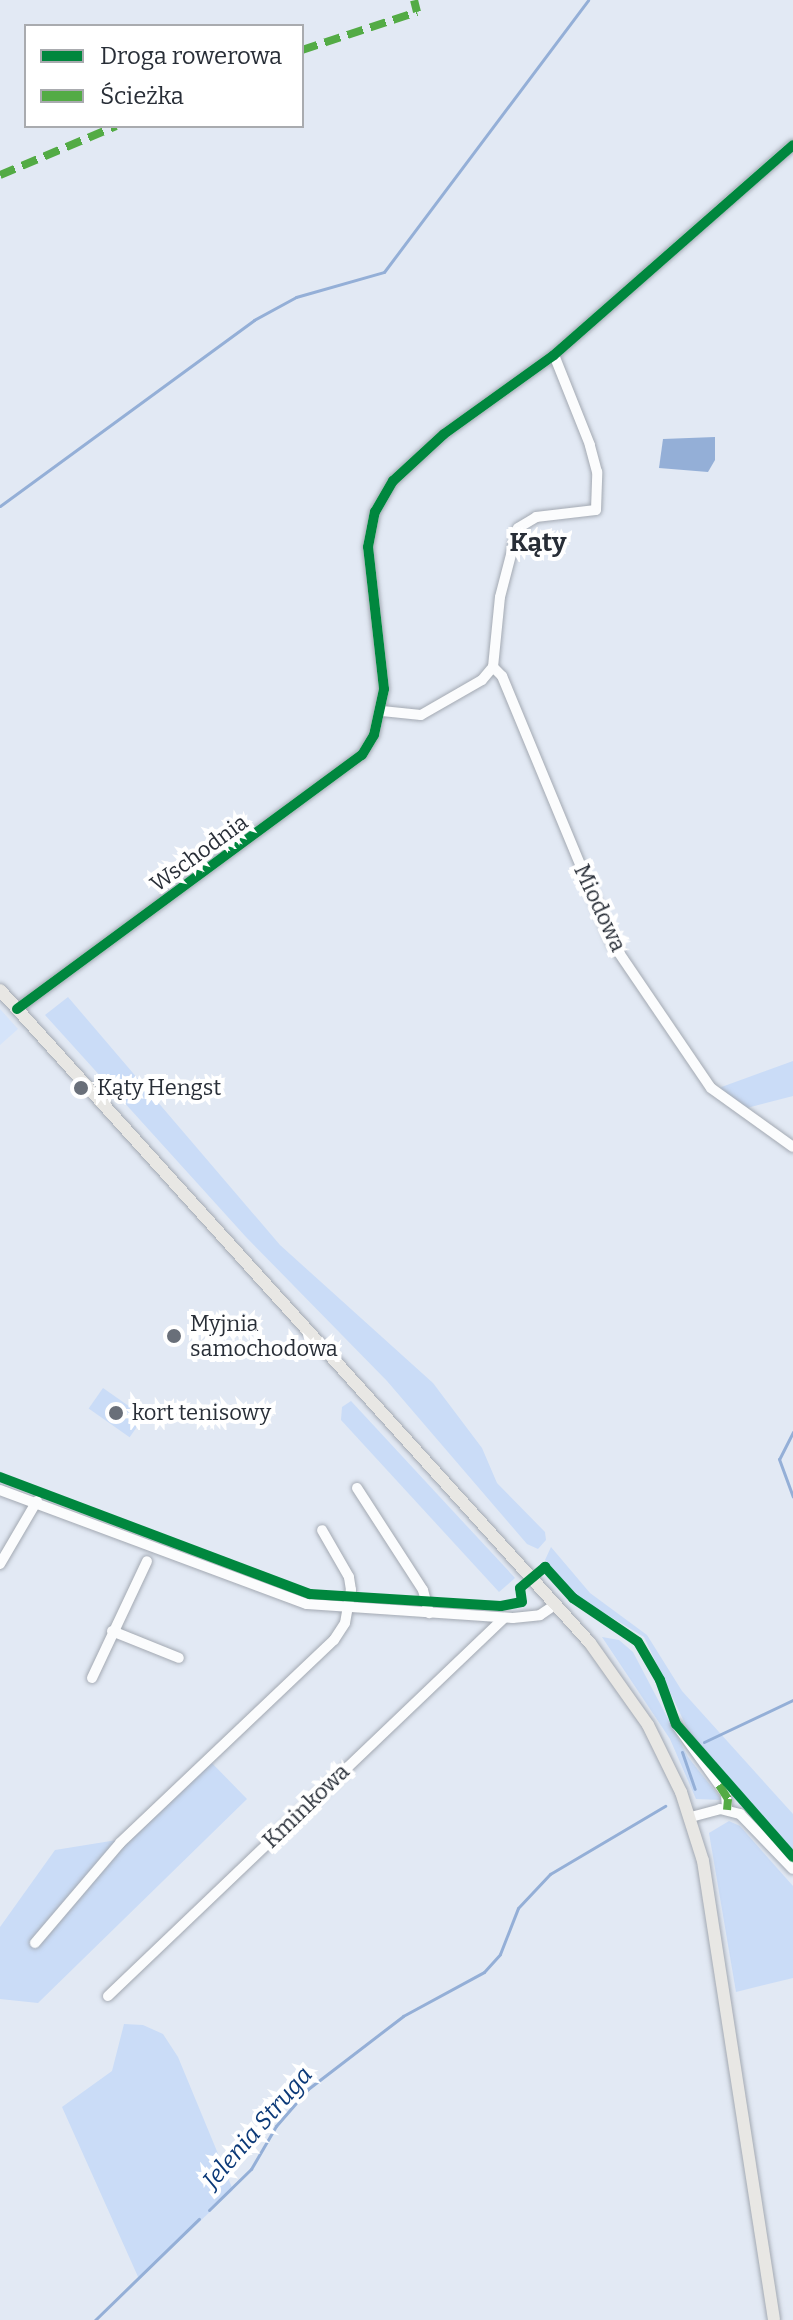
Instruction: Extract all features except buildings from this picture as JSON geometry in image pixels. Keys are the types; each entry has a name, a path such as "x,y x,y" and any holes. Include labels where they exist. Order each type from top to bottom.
{"main road":[{"path":"0,990 555,1605 631,1698 691,1817 722,1965 774,2320"}],"street":[{"path":"554,355 579,411 600,499 596,510 536,517 518,528 500,597 493,667 482,680 433,711 411,715 382,711 368,547 378,504 408,464 554,355 793,145"},
{"name":"Miodowa","path":"493,667 502,676 613,944 711,1088 793,1147"},
{"name":"Wschodnia","path":"17,1009 343,774 362,755 382,711"},
{"path":"357,1488 423,1590 429,1613"},
{"path":"0,1490 37,1501 292,1600 350,1608 504,1618 533,1617 555,1605"},
{"path":"0,1564 37,1501"},
{"path":"35,1943 120,1843 323,1651 350,1608 349,1577 322,1530"},
{"path":"92,1678 147,1561"},
{"name":"Kminkowa","path":"108,1996 504,1618"},
{"path":"112,1631 179,1658"},
{"path":"676,1724 726,1794 727,1810"},
{"path":"691,1817 727,1810 747,1819 793,1869"}],"shaded area":[{"path":"715,437 715,460 708,472 659,468 663,439"},
{"path":"68,997 280,1245 433,1383 482,1448 497,1483 545,1532 546,1540 538,1549 527,1544 387,1381 246,1237 45,1015"},
{"path":"0,1009 18,1029 0,1045"},
{"path":"793,1061 793,1096 743,1109 716,1089"},
{"name":"kort tenisowy","path":"103,1388 144,1417 130,1437 89,1408"},
{"path":"351,1401 515,1578 499,1592 341,1420 342,1407"},
{"path":"551,1547 590,1593 647,1635 682,1691 793,1814 793,1856 695,1745 644,1637 578,1597 545,1560"},
{"path":"602,1637 619,1640 633,1652 688,1757 722,1800 696,1799 670,1739"},
{"path":"209,1760 247,1799 38,2003 0,1999 0,1927 55,1850 117,1840"},
{"path":"729,1821 740,1826 793,1886 793,1978 736,1992 709,1833"},
{"path":"124,2024 143,2025 163,2034 178,2057 233,2190 139,2279 62,2107 112,2071"}],"waterway":[{"path":"0,506 254,320 296,297 384,272 588,0"},
{"name":"Jelenia Struga","path":"793,1432 779,1459 793,1497"},
{"name":"Jelenia Struga","path":"704,1742 793,1700"},
{"name":"Jelenia Struga","path":"682,1752 695,1789"},
{"name":"Jelenia Struga","path":"209,2210 251,2169 276,2126 308,2089 403,2016 484,1972 500,1954 518,1908 550,1874 665,1806"},
{"name":"Jelenia Struga","path":"95,2320 199,2219"}],"marked path":[{"path":"304,49 417,12 414,0"},
{"path":"0,175 111,128"},
{"path":"719,1785 728,1799 727,1810"}],"cycle path":[{"path":"17,1009 362,755 374,735 384,689 368,547 375,512 393,481 444,434 554,355 793,145"},
{"path":"0,1477 310,1594 501,1606 522,1602 520,1588 545,1567 573,1598 638,1642 660,1680 676,1724 793,1857"}],"place":[{"name":"Kąty Hengst","path":"81,1088"},
{"name":"Myjnia samochodowa","path":"174,1336"},
{"name":"kort tenisowy","path":"116,1413"}],"district":[{"name":"Kąty","path":"538,543"}]}
